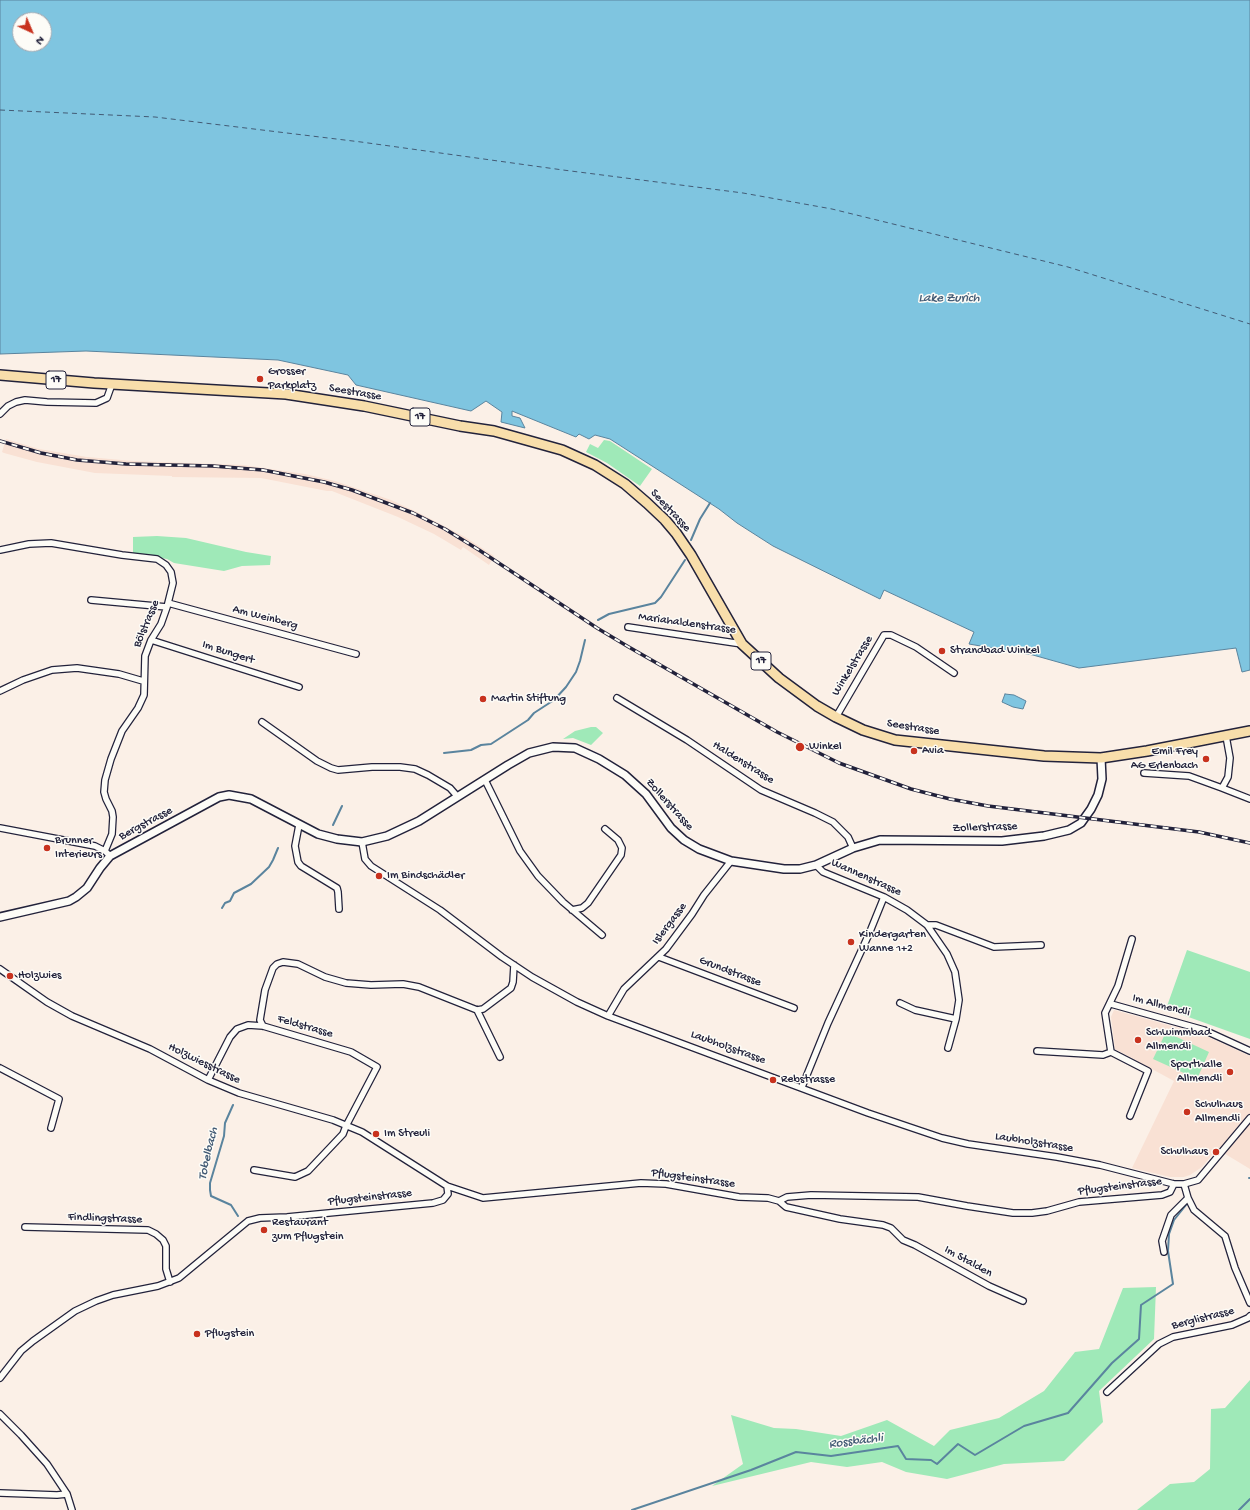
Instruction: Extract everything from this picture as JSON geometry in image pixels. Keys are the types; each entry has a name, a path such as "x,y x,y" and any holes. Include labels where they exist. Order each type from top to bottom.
{"main road":[{"name":"Seestrasse","path":"0,375 112,384 278,393 334,401 460,426 494,431 562,450 595,465 625,484 665,520 691,555 742,644 779,678 817,706 836,717 863,730 895,740 1044,756 1101,758 1250,731"}],"street":[{"path":"0,414 8,406 25,400 96,403 107,398 112,384"},
{"name":"Bölstrasse","path":"0,550 29,544 51,542 157,560 166,565 171,572 173,583 168,605 161,624 151,640 145,656 143,681 144,695 138,708 122,731 111,759 105,780 104,792 113,817 112,834 108,854"},
{"name":"Am Weinberg","path":"91,600 168,605 356,654"},
{"name":"Mariahaldenstrasse","path":"628,627 742,644"},
{"name":"Winkelstrasse","path":"836,717 884,635 891,636 916,647 954,672"},
{"name":"Im Bungert","path":"151,640 299,687"},
{"path":"0,691 22,680 52,670 77,668 119,674 143,681"},
{"name":"Haldenstrasse","path":"617,698 687,740 762,790 815,812 833,822 848,838 853,848"},
{"path":"262,722 316,761 330,768 338,770 400,766 415,769 450,788 457,796"},
{"path":"1222,788 1228,777 1230,758 1226,736"},
{"name":"Zollerstrasse","path":"292,821 328,837 362,842 387,836 419,821 457,796 529,753 553,747 575,748 599,759 624,775 646,794 671,828 684,840 700,850 731,860 784,869 800,869 816,865 853,848 880,840 1002,841 1044,836 1069,830 1081,823 1092,809 1098,796 1102,779 1101,758"},
{"path":"1144,773 1188,776 1250,799"},
{"path":"485,780 520,850 538,876 572,910 602,935"},
{"name":"Bergstrasse","path":"0,917 69,901 87,888 108,854 219,798 229,795 251,799 292,821"},
{"path":"299,825 295,846 298,862 301,866 338,889 339,910"},
{"path":"0,828 95,846 108,854"},
{"path":"572,910 582,908 588,903 621,855 622,848 618,840 605,829"},
{"name":"Laubholzstrasse","path":"362,842 365,859 371,866 440,910 514,966 553,990 608,1016 802,1087 868,1113 942,1138 968,1144 1100,1165 1174,1184 1184,1184"},
{"name":"Islergasse","path":"608,1016 624,989 666,949 731,860"},
{"name":"Wannenstrasse","path":"816,865 823,872 884,896 927,925 947,954 955,972 959,1000 956,1019 948,1048"},
{"path":"802,1087 828,1023 869,934 884,896"},
{"name":"Wannenstrasse","path":"927,925 936,925 994,947 1041,945"},
{"name":"Im Allmendli","path":"1111,1052 1105,1013 1118,986 1132,939"},
{"name":"Grundstrasse","path":"659,957 794,1008"},
{"name":"Feldstrasse","path":"346,1126 377,1067 351,1052 263,1026 260,1020 265,990 272,968 283,962 298,964 325,977 346,983 371,985 403,984 419,987 477,1010"},
{"path":"500,1057 477,1010 483,1009 511,988 514,966"},
{"name":"Holzwiesstrasse","path":"0,969 59,1010 150,1049 208,1080 239,1093 333,1120 370,1136 447,1186"},
{"path":"900,1003 915,1010 956,1019"},
{"name":"Im Allmendli","path":"1110,1004 1204,1030 1250,1050"},
{"path":"208,1080 230,1037 238,1029 248,1025 263,1026"},
{"path":"1037,1051 1102,1055 1111,1052 1148,1071 1130,1116"},
{"path":"0,1068 59,1099 51,1128"},
{"path":"1184,1184 1198,1180 1250,1118"},
{"path":"254,1170 295,1177 306,1172 343,1134 346,1126"},
{"name":"Pflugsteinstrasse","path":"0,1378 21,1351 75,1311 113,1295 158,1286 179,1278 226,1238 250,1220 433,1203 443,1200 448,1194 447,1186 487,1198 642,1183 666,1184 739,1197 768,1198 779,1201 786,1207 840,1219 883,1225 891,1228 903,1240"},
{"name":"Pflugsteinstrasse","path":"779,1201 787,1197 811,1195 918,1197 1013,1213 1032,1213 1047,1211 1079,1202 1162,1195 1170,1192 1174,1184"},
{"name":"Berglistrasse","path":"1184,1184 1188,1198 1194,1210 1225,1236 1235,1268 1250,1303"},
{"path":"1164,1252 1162,1241 1171,1215 1188,1198"},
{"name":"Findlingstrasse","path":"25,1227 148,1230 163,1240 166,1246 166,1269 170,1282"},
{"name":"Im Stalden","path":"903,1240 990,1286 1023,1301"},
{"name":"Berglistrasse","path":"1107,1392 1159,1344 1173,1337 1232,1325 1250,1316"},
{"path":"0,1414 36,1450 56,1476 66,1494 72,1510"},
{"path":"0,1493 66,1494"}],"shaded area":[{"path":"6,439 39,449 87,457 133,461 243,465 305,474 335,481 391,500 419,513 465,537 494,556 489,565 463,547 461,550 434,534 398,517 332,491 261,478 172,477 95,473 37,462 4,453 2,452"},
{"path":"1114,1010 1204,1035 1250,1056 1250,1169 1217,1149 1202,1167 1184,1177 1170,1177 1132,1168 1174,1081 1115,1049 1111,1017"}],"green space":[{"path":"604,440 610,441 652,469 640,486 607,463 586,452 590,444 598,448"},
{"path":"157,536 186,538 246,552 271,556 270,565 242,566 224,571 174,563 167,559 133,553 133,537"},
{"path":"596,727 603,733 591,745 573,738 563,739 575,731"},
{"path":"1187,950 1250,972 1250,1039 1166,1009"},
{"path":"1166,1032 1209,1052 1197,1079 1153,1059"},
{"path":"1156,1287 1154,1339 1099,1391 1103,1422 1064,1461 1004,1464 947,1479 906,1472 882,1462 847,1467 811,1462 712,1486 743,1464 731,1415 774,1428 796,1429 841,1436 887,1420 934,1446 950,1430 999,1418 1044,1391 1075,1352 1099,1349 1123,1288"},
{"path":"1250,1380 1250,1510 1137,1510 1170,1484 1194,1482 1210,1469 1211,1409 1225,1408"}],"water":[{"name":"Lake Zurich","path":"0,0 1250,0 1250,670 1242,672 1236,648 1079,668 1033,655 969,644 974,632 884,590 880,599 773,546 737,523 719,509 610,439 595,435 589,439 579,434 576,437 512,411 512,416 520,418 525,428 501,422 502,412 486,401 471,411 356,385 348,375 278,360 86,351 0,354"},
{"path":"1005,694 1014,695 1026,701 1023,709 1013,707 1002,702"}],"waterway":[{"name":"Tobelbach","path":"691,540 700,519 710,503"},
{"name":"Tobelbach","path":"598,620 609,614 655,603 661,597 685,560"},
{"name":"Tobelbach","path":"444,753 471,750 481,745 491,744 528,720 534,713 554,700 566,687 576,672 585,640"},
{"name":"Tobelbach","path":"333,825 342,806"},
{"name":"Tobelbach","path":"222,908 225,903 230,901 234,893 251,884 269,867 278,848"},
{"name":"Tobelbach","path":"233,1105 225,1123 224,1136 210,1183 210,1190 211,1196 231,1205 238,1216"},
{"name":"Rossbächli","path":"632,1510 751,1470 796,1452 831,1456 898,1446 906,1459 931,1460 937,1464 958,1444 975,1455 1024,1426 1068,1413 1112,1363 1139,1339 1141,1305 1173,1284 1168,1251 1169,1234 1174,1220 1186,1205"},
{"path":"1239,1510 1250,1499"}],"ferry route":[{"path":"0,110 155,117 361,142 743,193 832,209 1068,267 1250,324"}],"railway":[{"path":"0,441 41,453 77,460 126,464 213,466 263,470 324,482 352,490 413,513 445,529 627,646 777,732 839,763 911,789 950,799 988,806 1199,832 1250,843"}],"place":[{"name":"Grosser Parkplatz","path":"260,379"},
{"name":"Strandbad Winkel","path":"942,651"},
{"name":"Martin Stiftung","path":"483,699"},
{"name":"Winkel","path":"800,747"},
{"name":"Avia","path":"914,751"},
{"name":"Emil Frey AG Erlenbach","path":"1206,759"},
{"name":"Brunner Interieurs","path":"47,848"},
{"name":"Im Bindschädler","path":"379,876"},
{"name":"Kindergarten Wanne 1+2","path":"851,942"},
{"name":"Holzwies","path":"10,976"},
{"name":"Schwimmbad Allmendli","path":"1138,1040"},
{"name":"Sporthalle Allmendli","path":"1230,1072"},
{"name":"Rebstrasse","path":"773,1080"},
{"name":"Schulhaus Allmendli","path":"1187,1112"},
{"name":"Im Streuli","path":"376,1134"},
{"name":"Schulhaus","path":"1216,1152"},
{"name":"Restaurant zum Pflugstein","path":"264,1230"},
{"name":"Pflugstein","path":"197,1334"}]}
